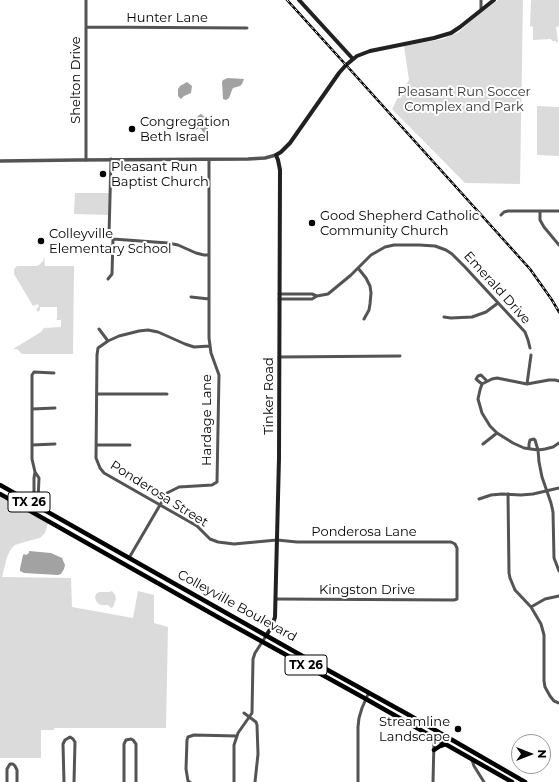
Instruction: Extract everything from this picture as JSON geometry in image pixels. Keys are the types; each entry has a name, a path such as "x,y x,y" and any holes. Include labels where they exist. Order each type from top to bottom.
{"main road":[{"path":"299,0 353,59"},
{"path":"276,155 290,143 339,73 353,59 370,51 451,33 494,0"},
{"name":"Tinker Road","path":"266,636 275,617 279,458 280,170 276,155"},
{"name":"Colleyville Boulevard","path":"0,486 266,636 369,692 525,782"},
{"name":"Colleyville Boulevard","path":"0,494 262,642 366,698 512,782"},
{"path":"32,511 35,505"},
{"path":"186,598 188,591"},
{"path":"434,750 446,744"}],"street":[{"name":"Shelton Drive","path":"86,0 86,160"},
{"path":"481,0 481,10"},
{"name":"Hunter Lane","path":"86,27 247,28"},
{"path":"0,161 248,160 276,155"},
{"path":"111,160 110,237 113,239 168,242 196,253 209,256"},
{"name":"Hardage Lane","path":"129,558 160,504 168,493 179,487 212,485 217,482 219,375 209,338 209,160"},
{"path":"501,215 508,211 559,211"},
{"path":"540,212 540,220 544,228 559,245"},
{"path":"108,279 112,274 113,239"},
{"name":"Emerald Drive","path":"279,296 312,294 316,296 328,294 371,255 381,248 419,244 439,247 452,254 525,332 530,348"},
{"path":"358,268 370,286 369,310 364,319"},
{"path":"191,297 209,299"},
{"path":"444,317 472,317 486,312 498,303"},
{"path":"99,329 108,341 124,334 148,330 158,332 194,347 210,346"},
{"name":"Ponderosa Street","path":"108,341 100,346 98,350 96,458 104,473 197,526 210,539 218,542 234,544 277,540"},
{"path":"527,384 531,355"},
{"path":"279,357 400,356"},
{"path":"35,505 38,500 39,478 35,472 32,459 32,375 34,372 54,372"},
{"path":"482,384 476,379 478,376 481,375 487,381"},
{"path":"559,381 549,380 527,384 497,378 482,384 478,394 482,413 490,426 497,433 513,443 524,448 538,450 553,447 559,443"},
{"path":"97,394 166,394"},
{"path":"32,409 55,408"},
{"path":"483,444 497,433"},
{"path":"529,448 530,440 534,439 538,450 542,478 553,512 554,558 559,572"},
{"path":"32,445 55,444"},
{"path":"96,445 130,445"},
{"path":"35,472 35,505"},
{"path":"34,487 39,487"},
{"path":"479,499 491,495 532,494 559,488"},
{"path":"508,494 509,573 511,583 515,590 532,607 539,618 543,629 545,687 550,696 559,703"},
{"name":"Ponderosa Lane","path":"277,540 297,542 451,542 455,544 457,548 457,599"},
{"path":"532,607 545,599 559,596"},
{"name":"Kingston Drive","path":"276,599 457,599"},
{"path":"234,782 234,745 238,733 252,713 253,659 255,653 266,636"},
{"path":"358,782 358,725 360,713 369,692"},
{"path":"244,713 249,718 253,719 257,725 258,754 255,782"},
{"path":"433,782 434,741 438,731"},
{"path":"190,782 188,781 186,769 188,737 194,735 237,736"},
{"path":"64,782 63,744 65,740 70,737 74,742 74,782"},
{"path":"124,782 124,744 126,740 131,739 136,744 136,782"},
{"path":"472,760 484,782"},
{"path":"7,782 7,769 10,764 13,764 17,770 17,782"}],"green space":[{"name":"Pleasant Run Soccer Complex and Park","path":"498,0 523,0 520,184 465,183 392,109 409,80 404,46 443,39 459,32 477,15"},
{"path":"531,0 559,0 559,26 556,27 558,42 556,43 556,41 552,41 551,39 533,40 533,27 530,26"},
{"path":"537,106 559,107 559,156 537,155"},
{"path":"75,193 109,193 108,215 75,214"},
{"path":"44,256 45,266 74,266 73,354 22,354 17,349 13,349 41,332 44,328 61,327 61,320 56,320 57,307 40,307 38,312 36,309 39,307 38,304 33,306 14,274 14,269 17,266 39,265 43,261"},
{"path":"0,497 48,523 45,533 40,538 15,545 11,549 7,557 2,577 71,578 72,607 133,618 138,591 154,595 154,623 168,627 166,728 54,728 54,730 41,730 41,758 0,758"},
{"path":"112,591 116,599 113,607 111,608 108,605 100,605 96,601 96,594 99,592"}],"shaded area":[{"path":"228,78 244,79 240,86 233,88 229,98 226,100 223,99 222,82"},
{"path":"187,82 192,86 191,93 181,99 178,96 178,89"},
{"path":"201,114 208,121 208,128 205,133 199,128 196,130 194,129 195,120"},
{"path":"29,551 51,553 62,558 65,565 61,574 24,573 20,571 23,555 29,553"}],"railway":[{"path":"287,0 530,269 559,312"}],"place":[{"name":"Congregation Beth Israel","path":"132,129"},
{"name":"Pleasant Run Baptist Church","path":"103,174"},
{"name":"Good Shepherd Catholic Community Church","path":"312,223"},
{"name":"Colleyville Elementary School","path":"41,241"},
{"name":"Streamline Landscape","path":"458,729"}]}
